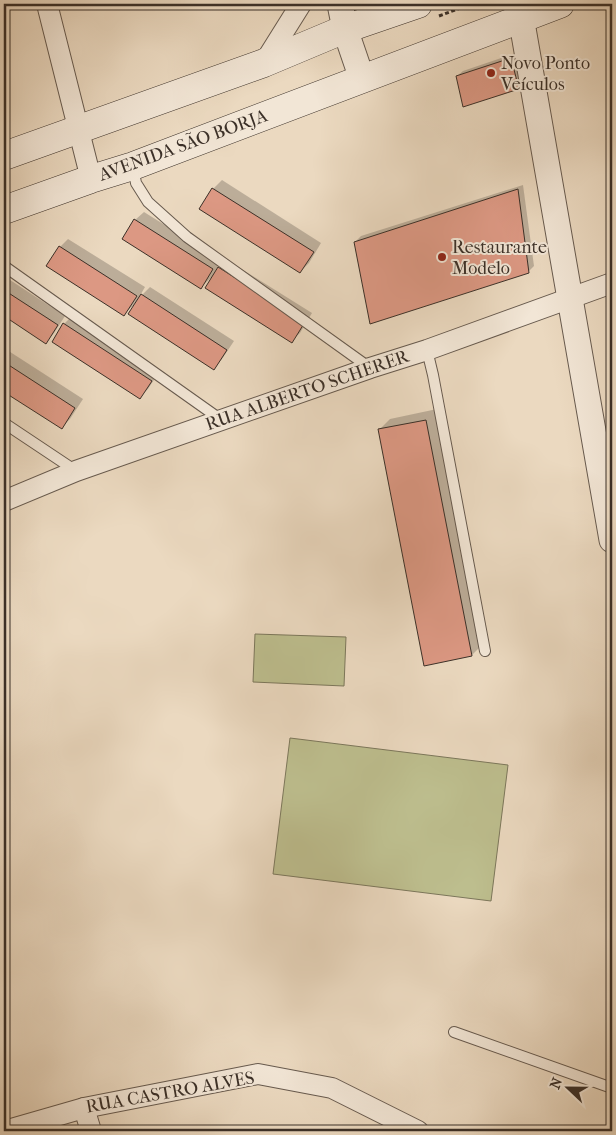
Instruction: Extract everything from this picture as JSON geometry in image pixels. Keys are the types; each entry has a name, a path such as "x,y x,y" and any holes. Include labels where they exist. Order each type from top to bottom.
{"main road":[{"path":"4,156 264,63 343,16 418,4"},
{"name":"AVENIDA SÃO BORJA","path":"4,210 133,166 362,78 519,10 560,4"}],"street":[{"path":"47,4 91,179"},
{"path":"264,63 302,4"},
{"path":"519,10 612,540"},
{"path":"343,16 362,78"},
{"name":"RUA ALBERTO SCHERER","path":"4,501 76,471 220,419 427,350 612,283"},
{"name":"RUA CASTRO ALVES","path":"4,1131 84,1108 258,1074 332,1088 418,1131"},
{"path":"84,1108 91,1131"}],"lane":[{"path":"133,166 136,183 148,202 187,237 370,368"},
{"path":"4,266 220,419"},
{"path":"427,350 485,651"},
{"path":"4,423 76,471"},
{"path":"454,1032 612,1088"}],"green space":[{"path":"255,634 346,637 344,686 253,682"},
{"path":"290,738 508,765 491,901 273,874"}],"building":[{"path":"511,58 519,89 463,107 456,76"},
{"path":"212,188 314,252 300,273 199,209"},
{"name":"Restaurante Modelo","path":"518,189 529,273 370,324 354,242"},
{"path":"134,219 213,269 201,289 122,239"},
{"path":"59,246 137,296 124,316 46,266"},
{"path":"218,267 305,322 292,343 205,288"},
{"path":"4,290 58,325 46,344 4,316"},
{"path":"141,294 227,350 214,370 128,314"},
{"path":"63,323 152,381 140,399 52,342"},
{"path":"4,362 75,408 62,429 4,392"},
{"path":"426,420 472,656 424,666 378,429"}],"place":[{"name":"Novo Ponto Veículos","path":"491,73"},
{"name":"Restaurante Modelo","path":"442,257"}]}
